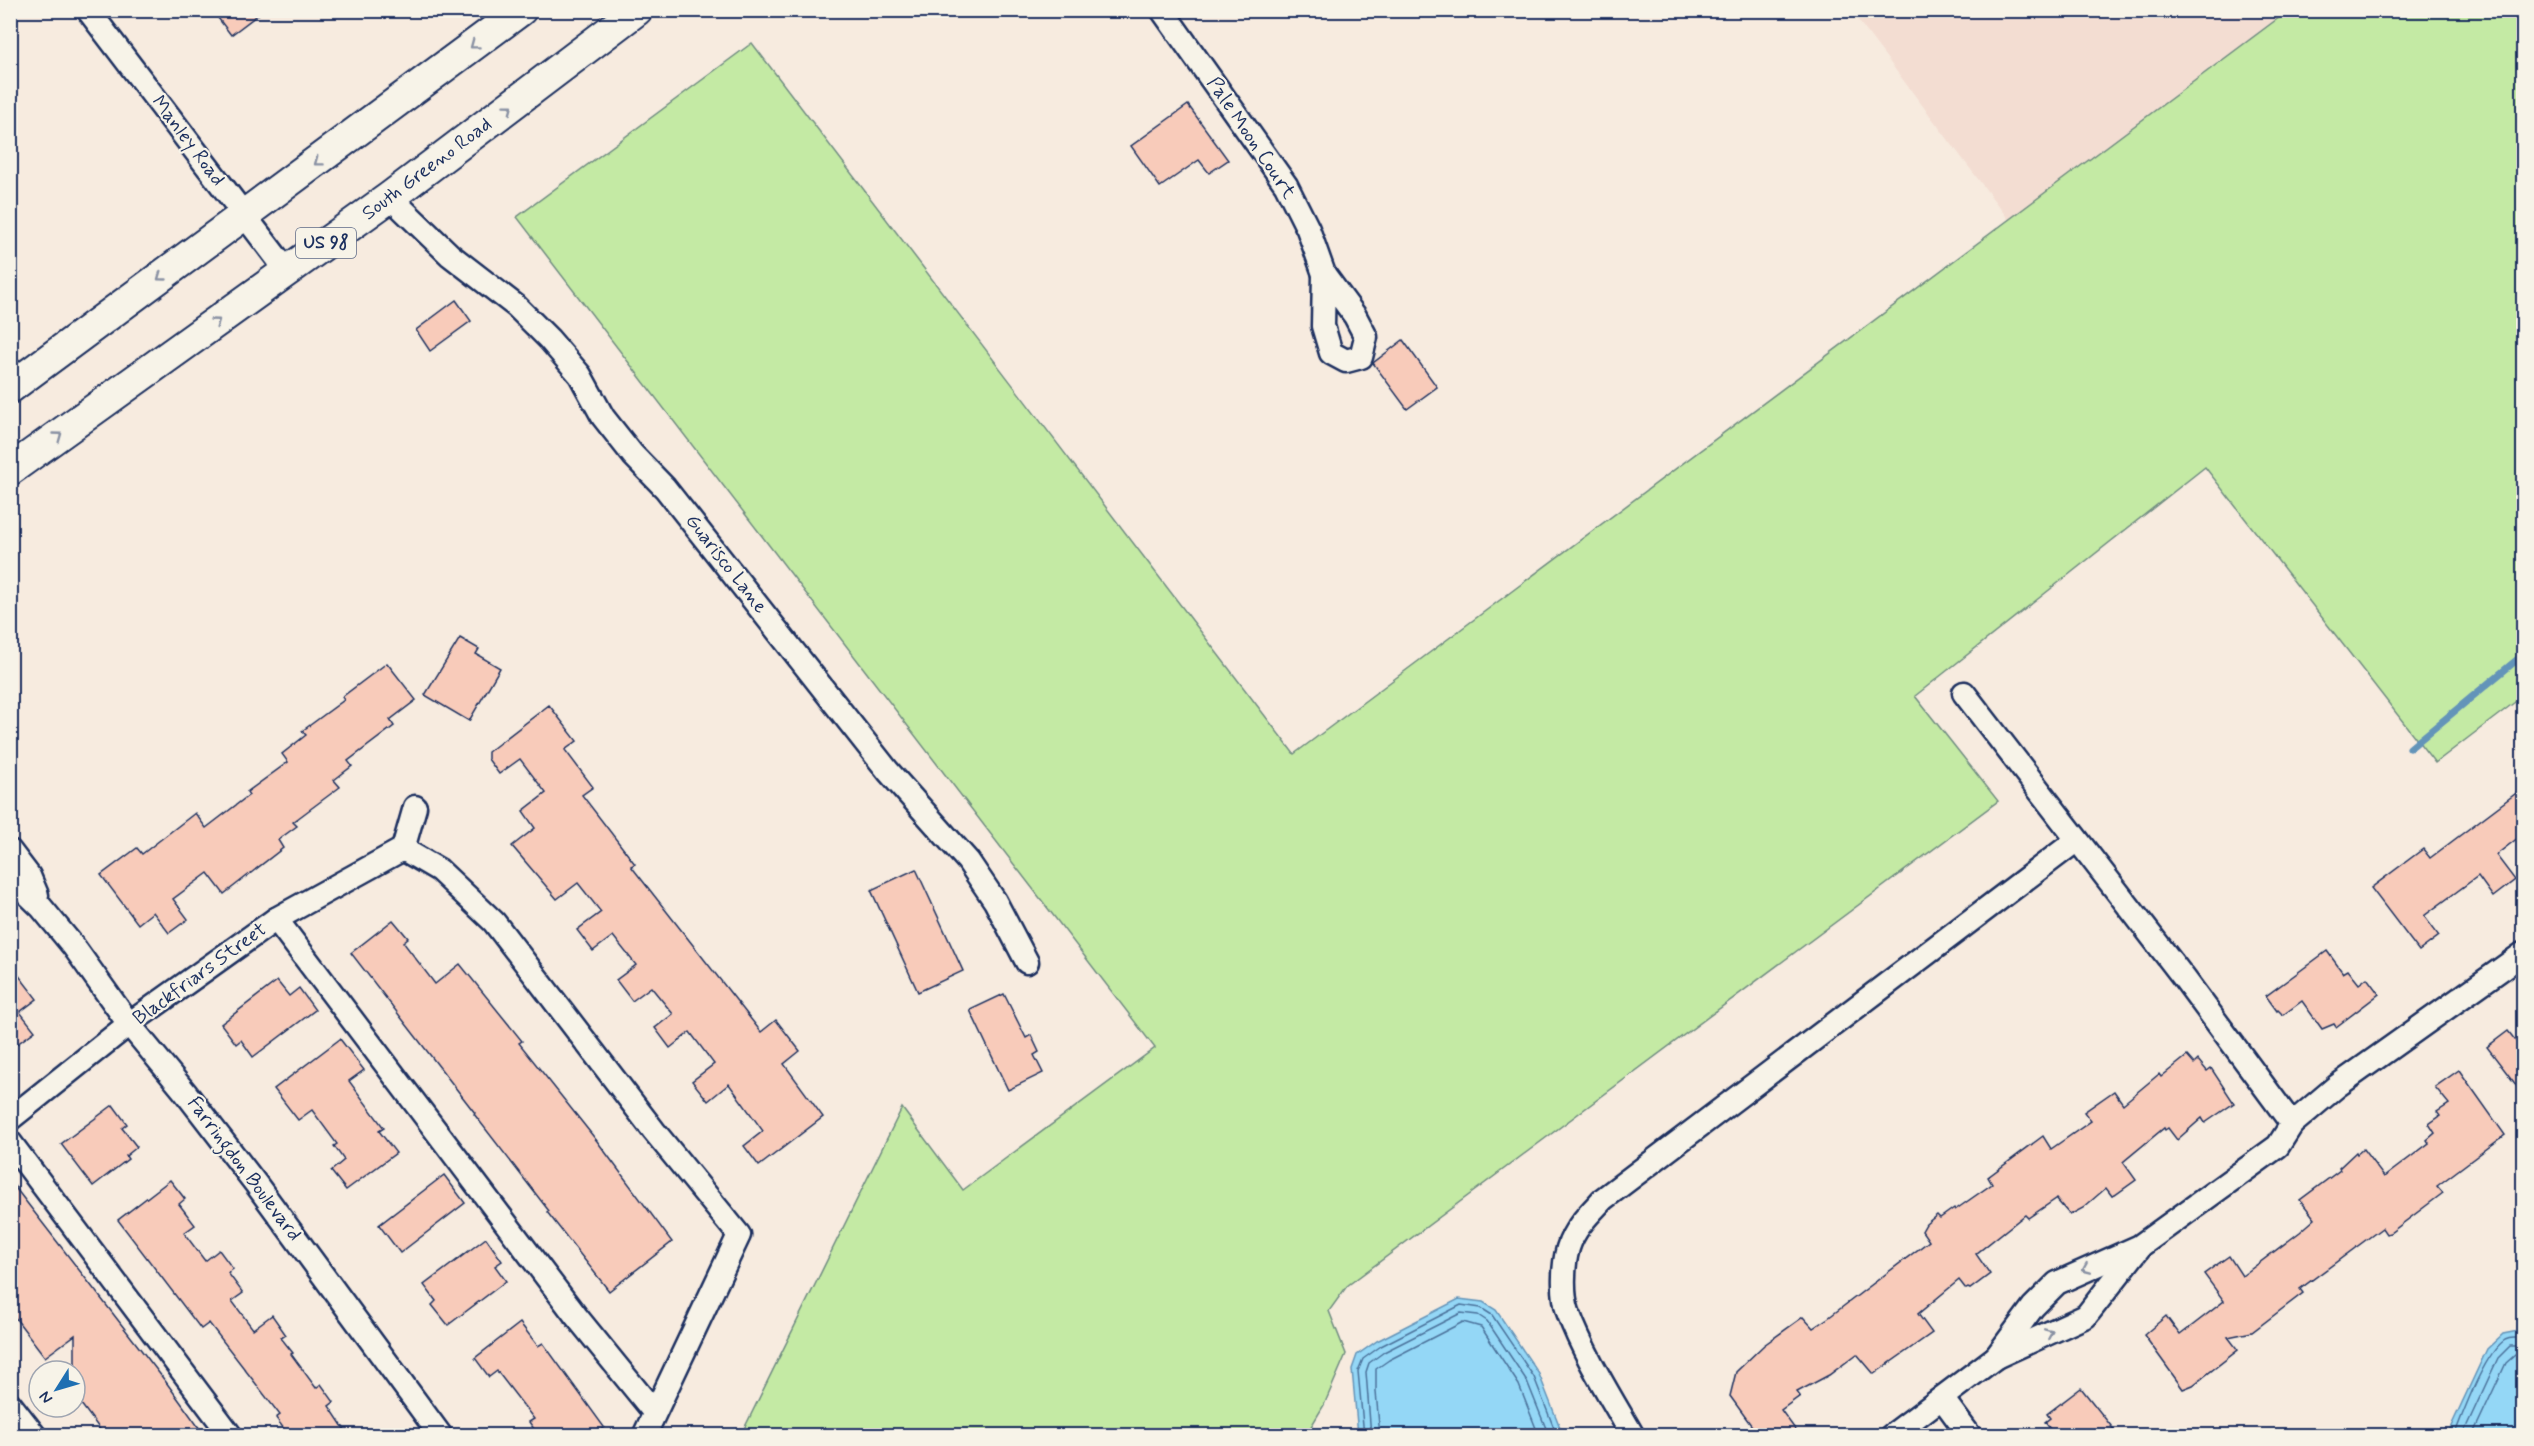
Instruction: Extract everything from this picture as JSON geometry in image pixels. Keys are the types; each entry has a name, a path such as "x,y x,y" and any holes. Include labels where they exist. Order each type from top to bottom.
{"main road":[{"path":"10,388 521,10"},
{"name":"South Greeno Road","path":"10,470 390,197 637,10"}],"street":[{"name":"Manley Road","path":"88,10 287,271"},
{"name":"Pale Moon Court","path":"1162,10 1286,185 1308,229 1324,274"},
{"name":"Guarisco Lane","path":"390,197 450,255 516,306 580,375 609,425 665,488 888,771 968,861 995,901 1027,962"},
{"path":"1964,693 2184,978 2292,1124"},
{"path":"415,807 403,849 440,870 494,922 654,1131 739,1235 644,1436"},
{"path":"1633,1436 1567,1310 1564,1274 1568,1246 1584,1218 1603,1199 2077,840"},
{"name":"Blackfriars Street","path":"10,1119 129,1024 276,920 403,849"},
{"name":"Farringdon Boulevard","path":"10,851 29,876 41,907"},
{"name":"Farringdon Boulevard","path":"10,877 41,907 74,947 129,1024 249,1175 441,1436"},
{"path":"276,920 576,1316 654,1412"},
{"path":"1996,1357 2049,1289 2067,1277 2140,1246 2278,1146 2292,1124 2337,1086 2523,953"},
{"path":"10,1142 231,1436"},
{"path":"1891,1436 1996,1357 2086,1316 2140,1246"},
{"path":"1942,1398 1970,1436"},
{"path":"10,1404 35,1436"}],"shaded area":[{"path":"1851,11 2288,11 2009,220"}],"green space":[{"path":"2288,11 2523,11 2523,696 2435,763 2205,467 1915,696 1998,801 1347,1286 1329,1311 1346,1354 1324,1405 1306,1435 741,1435 902,1108 963,1190 1155,1048 517,217 752,43 1294,754"}],"water":[{"path":"1459,1299 1483,1302 1496,1310 1539,1374 1563,1435 1358,1435 1352,1369 1357,1355 1377,1341"},
{"path":"2518,1331 2524,1334 2523,1435 2447,1435 2487,1349 2503,1334"}],"building":[{"path":"212,10 264,10 231,35"},
{"path":"1188,105 1228,160 1209,173 1199,160 1160,187 1131,146"},
{"path":"456,300 471,321 430,351 416,330"},
{"path":"1403,340 1437,387 1407,409 1373,363"},
{"path":"460,638 479,649 476,654 500,668 469,721 425,695"},
{"path":"387,663 416,700 390,720 394,726 348,761 352,766 334,780 340,787 293,822 297,826 278,840 283,848 224,894 208,873 173,899 188,919 169,933 153,912 138,924 101,875 137,848 142,854 195,813 206,828 249,795 247,792 288,762 282,754 306,735 302,731 344,700 342,697"},
{"path":"549,705 577,741 565,750 593,787 582,795 635,864 631,866 761,1032 776,1020 800,1051 784,1064 823,1117 759,1166 744,1146 763,1131 729,1084 708,1101 692,1081 714,1064 690,1032 670,1048 655,1028 673,1014 651,987 632,1001 616,980 636,965 613,936 593,951 577,930 601,912 578,883 557,899 512,846 535,828 523,811 546,793 520,759 499,774 488,759 488,752"},
{"path":"2523,788 2523,834 2496,855 2515,880 2493,897 2478,876 2424,916 2439,936 2419,951 2371,888 2423,849 2430,858"},
{"path":"916,869 963,971 918,992 871,890"},
{"path":"393,920 408,938 403,942 435,984 460,964 522,1041 519,1043 597,1141 672,1242 609,1291 351,953"},
{"path":"2327,951 2343,973 2348,970 2359,984 2367,978 2379,994 2336,1027 2334,1024 2322,1029 2302,1001 2283,1015 2277,1011 2266,996"},
{"path":"10,964 37,999 20,1012 35,1031 10,1049"},
{"path":"277,981 289,996 299,988 315,1010 253,1057 241,1040 236,1044 221,1024"},
{"path":"1004,994 1026,1038 1031,1035 1039,1052 1034,1055 1043,1073 1008,1090 970,1010"},
{"path":"2508,1031 2523,1050 2523,1094 2487,1047"},
{"path":"340,1039 364,1070 349,1081 384,1128 379,1131 396,1153 346,1190 331,1171 344,1160 334,1146 337,1144 312,1110 298,1120 274,1089"},
{"path":"2187,1056 2194,1064 2198,1060 2207,1071 2211,1068 2234,1103 2205,1123 2202,1118 2177,1140 2168,1128 2165,1130 2164,1128 2123,1162 2136,1180 2115,1195 2112,1196 2106,1188 2083,1208 2070,1215 2056,1199 2028,1218 2025,1215 1976,1254 1990,1274 1970,1289 1966,1289 1959,1280 1918,1314 1932,1333 1874,1374 1857,1354 1829,1375 1797,1392 1800,1396 1781,1410 1800,1436 1759,1436 1730,1396 1736,1372 1764,1345 1803,1317 1813,1328 1828,1318 1929,1241 1922,1231 1926,1224 1937,1215 1940,1218 1954,1208 1955,1210 1992,1184 1988,1177 2043,1136 2051,1149 2091,1121 2084,1112 2114,1091 2123,1104 2159,1074 2161,1077"},
{"path":"2459,1070 2505,1135 2437,1186 2443,1193 2390,1233 2386,1234 2382,1228 2300,1289 2303,1293 2252,1332 2228,1337 2238,1350 2193,1385 2183,1389 2144,1335 2166,1316 2180,1335 2224,1301 2204,1274 2229,1256 2242,1276 2300,1232 2315,1219 2300,1200 2340,1170 2339,1168 2356,1152 2357,1154 2363,1149 2384,1177 2429,1143 2427,1140 2435,1133 2429,1124 2440,1116 2437,1112 2449,1104 2435,1087"},
{"path":"113,1105 127,1124 122,1128 137,1147 126,1156 128,1159 93,1186 61,1144"},
{"path":"444,1175 465,1203 400,1253 379,1225"},
{"path":"170,1180 185,1199 179,1204 195,1225 184,1233 205,1261 219,1250 233,1269 228,1273 243,1293 232,1301 253,1329 272,1315 286,1335 281,1338 293,1353 291,1354 316,1388 321,1384 334,1402 329,1406 349,1436 289,1436 276,1418 280,1415 209,1323 201,1329 118,1220"},
{"path":"10,1181 166,1382 205,1436 105,1436 87,1412 87,1359 75,1359 75,1335 45,1357 10,1311"},
{"path":"486,1238 502,1261 495,1266 506,1281 448,1325 432,1305 436,1301 424,1285"},
{"path":"520,1323 538,1346 543,1343 604,1427 593,1436 539,1436 529,1422 534,1419 497,1371 489,1377 475,1358"},
{"path":"2081,1388 2119,1436 2055,1436 2045,1422 2050,1418 2047,1414"}],"waterway":[{"path":"2410,748 2524,654"}]}
